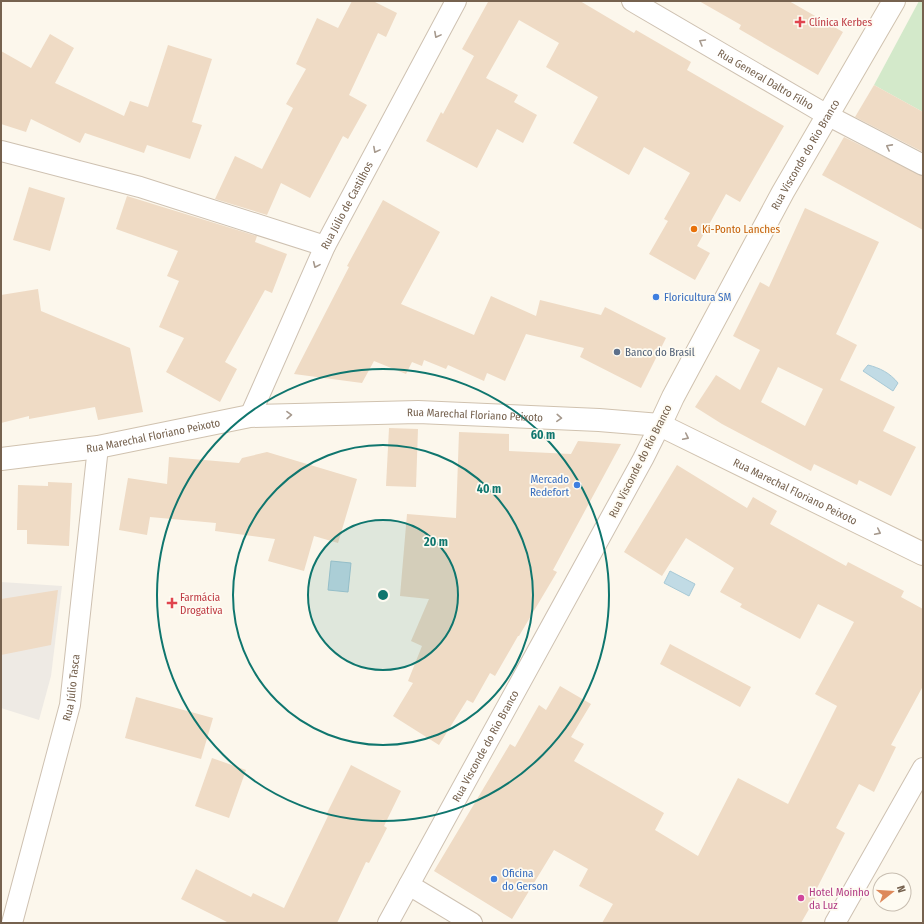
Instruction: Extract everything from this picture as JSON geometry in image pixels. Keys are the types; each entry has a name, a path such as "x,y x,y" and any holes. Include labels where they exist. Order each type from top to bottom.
{"main road":[{"name":"Rua Visconde do Rio Branco","path":"660,425 673,397 783,192 894,1"},
{"name":"Rua Marechal Floriano Peixoto","path":"1,459 98,447 250,416 418,412 599,420 660,425 923,554"}],"street":[{"name":"Rua Júlio de Castilhos","path":"250,416 325,246 456,1"},
{"name":"Rua General Daltro Filho","path":"632,1 828,115 923,165"},
{"path":"1,151 140,187 325,246"},
{"name":"Rua Visconde do Rio Branco","path":"388,923 660,425"},
{"name":"Rua Júlio Tasca","path":"12,923 70,705 98,447"},
{"path":"834,923 923,768"},
{"path":"409,885 472,923"}],"shaded area":[{"path":"1,582 62,586 51,676 39,720 1,708"}],"green space":[{"path":"919,1 923,1 923,112 874,85"}],"water":[{"path":"868,365 884,371 895,379 898,383 893,391 863,371"},
{"path":"331,561 351,563 348,592 328,590"},
{"path":"670,571 695,584 689,596 664,583"}],"building":[{"path":"352,1 373,1 397,13 386,37 378,33 349,95 367,105 348,139 343,136 310,198 281,183 267,215 215,199 235,156 262,169 293,108 286,104 306,69 296,64 317,18 338,28"},
{"path":"486,1 580,1 634,33 636,30 691,62 687,70 784,126 740,202 726,194 697,246 710,253 695,280 649,254 668,221 664,219 690,173 644,147 629,175 573,143 598,97 546,67 559,43 519,20 486,78 518,95 514,102 537,115 523,143 497,129 477,168 426,141 441,112 443,114 474,56 462,49 488,2"},
{"path":"699,1 789,1 843,32 818,75 739,29 741,25"},
{"path":"50,34 74,48 55,83 124,116 130,101 148,107 168,45 212,59 192,122 202,125 190,159 147,145 144,153 85,133 80,143 31,119 26,132 1,124 1,51 31,68"},
{"path":"874,85 923,112 923,152 855,117"},
{"path":"844,137 923,176 923,230 822,175"},
{"path":"29,187 65,198 50,251 13,240"},
{"path":"127,196 257,236 255,242 287,254 272,293 265,290 225,362 237,369 220,402 166,372 184,338 159,327 179,281 167,276 178,251 116,229"},
{"path":"383,200 440,232 401,304 474,335 491,296 536,316 540,300 601,315 605,307 666,338 641,388 580,357 584,348 526,334 505,381 487,373 484,381 448,365 446,369 424,360 422,366 412,362 406,374 374,361 362,383 294,374 349,267 347,266"},
{"path":"805,208 879,242 836,334 857,345 840,380 895,407 883,431 916,447 891,496 859,480 857,485 814,464 811,471 722,424 695,407 716,375 740,390 760,350 733,336 760,282 769,287","holes":["778,367 823,389 805,426 761,402"]},
{"path":"38,289 41,311 130,348 143,412 98,420 95,407 29,419 29,416 1,423 1,295"},
{"path":"389,428 418,429 416,487 386,486"},
{"path":"459,432 509,434 509,451 571,454 578,441 621,444 553,570 557,572 495,676 490,673 473,703 467,700 439,745 393,716 413,683 408,681 422,646 411,641 429,599 400,596 407,514 456,518"},
{"path":"267,452 357,479 338,543 314,536 304,571 268,561 275,539 215,531 216,523 150,517 147,535 119,530 128,478 167,484 169,457 239,463 242,458"},
{"path":"677,465 747,508 753,497 777,511 770,524 846,566 848,562 904,591 901,597 923,609 923,686 891,745 896,747 874,792 859,784 836,828 845,833 813,896 816,897 801,923 602,923 613,904 579,886 588,869 554,850 512,919 434,871 510,744 515,747 539,705 546,710 560,686 591,704 571,737 584,744 574,761 664,813 655,830 698,856 738,778 788,804 837,706 815,694 854,622 818,604 800,639 740,607 742,604 720,592 734,568 686,538 662,576 624,552"},
{"path":"48,482 72,483 69,546 27,544 27,530 17,530 18,485 48,486"},
{"path":"58,590 51,645 1,655 1,599"},
{"path":"670,644 751,687 740,707 660,664"},
{"path":"136,697 213,718 201,759 125,738"},
{"path":"212,758 246,770 229,818 195,806"},
{"path":"351,765 401,791 384,826 387,828 369,863 366,862 337,923 229,923 181,899 196,869 251,897 253,893 284,908 328,816 326,815"}],"place":[{"name":"Clínica Kerbes","path":"800,22"},
{"name":"Ki-Ponto Lanches","path":"694,229"},
{"name":"Floricultura SM","path":"656,297"},
{"name":"Banco do Brasil","path":"617,352"},
{"name":"Mercado Redefort","path":"577,485"},
{"name":"Farmácia Drogativa","path":"172,603"},
{"name":"Oficina do Gerson","path":"494,879"},
{"name":"Hotel Moinho da Luz","path":"801,898"}]}
